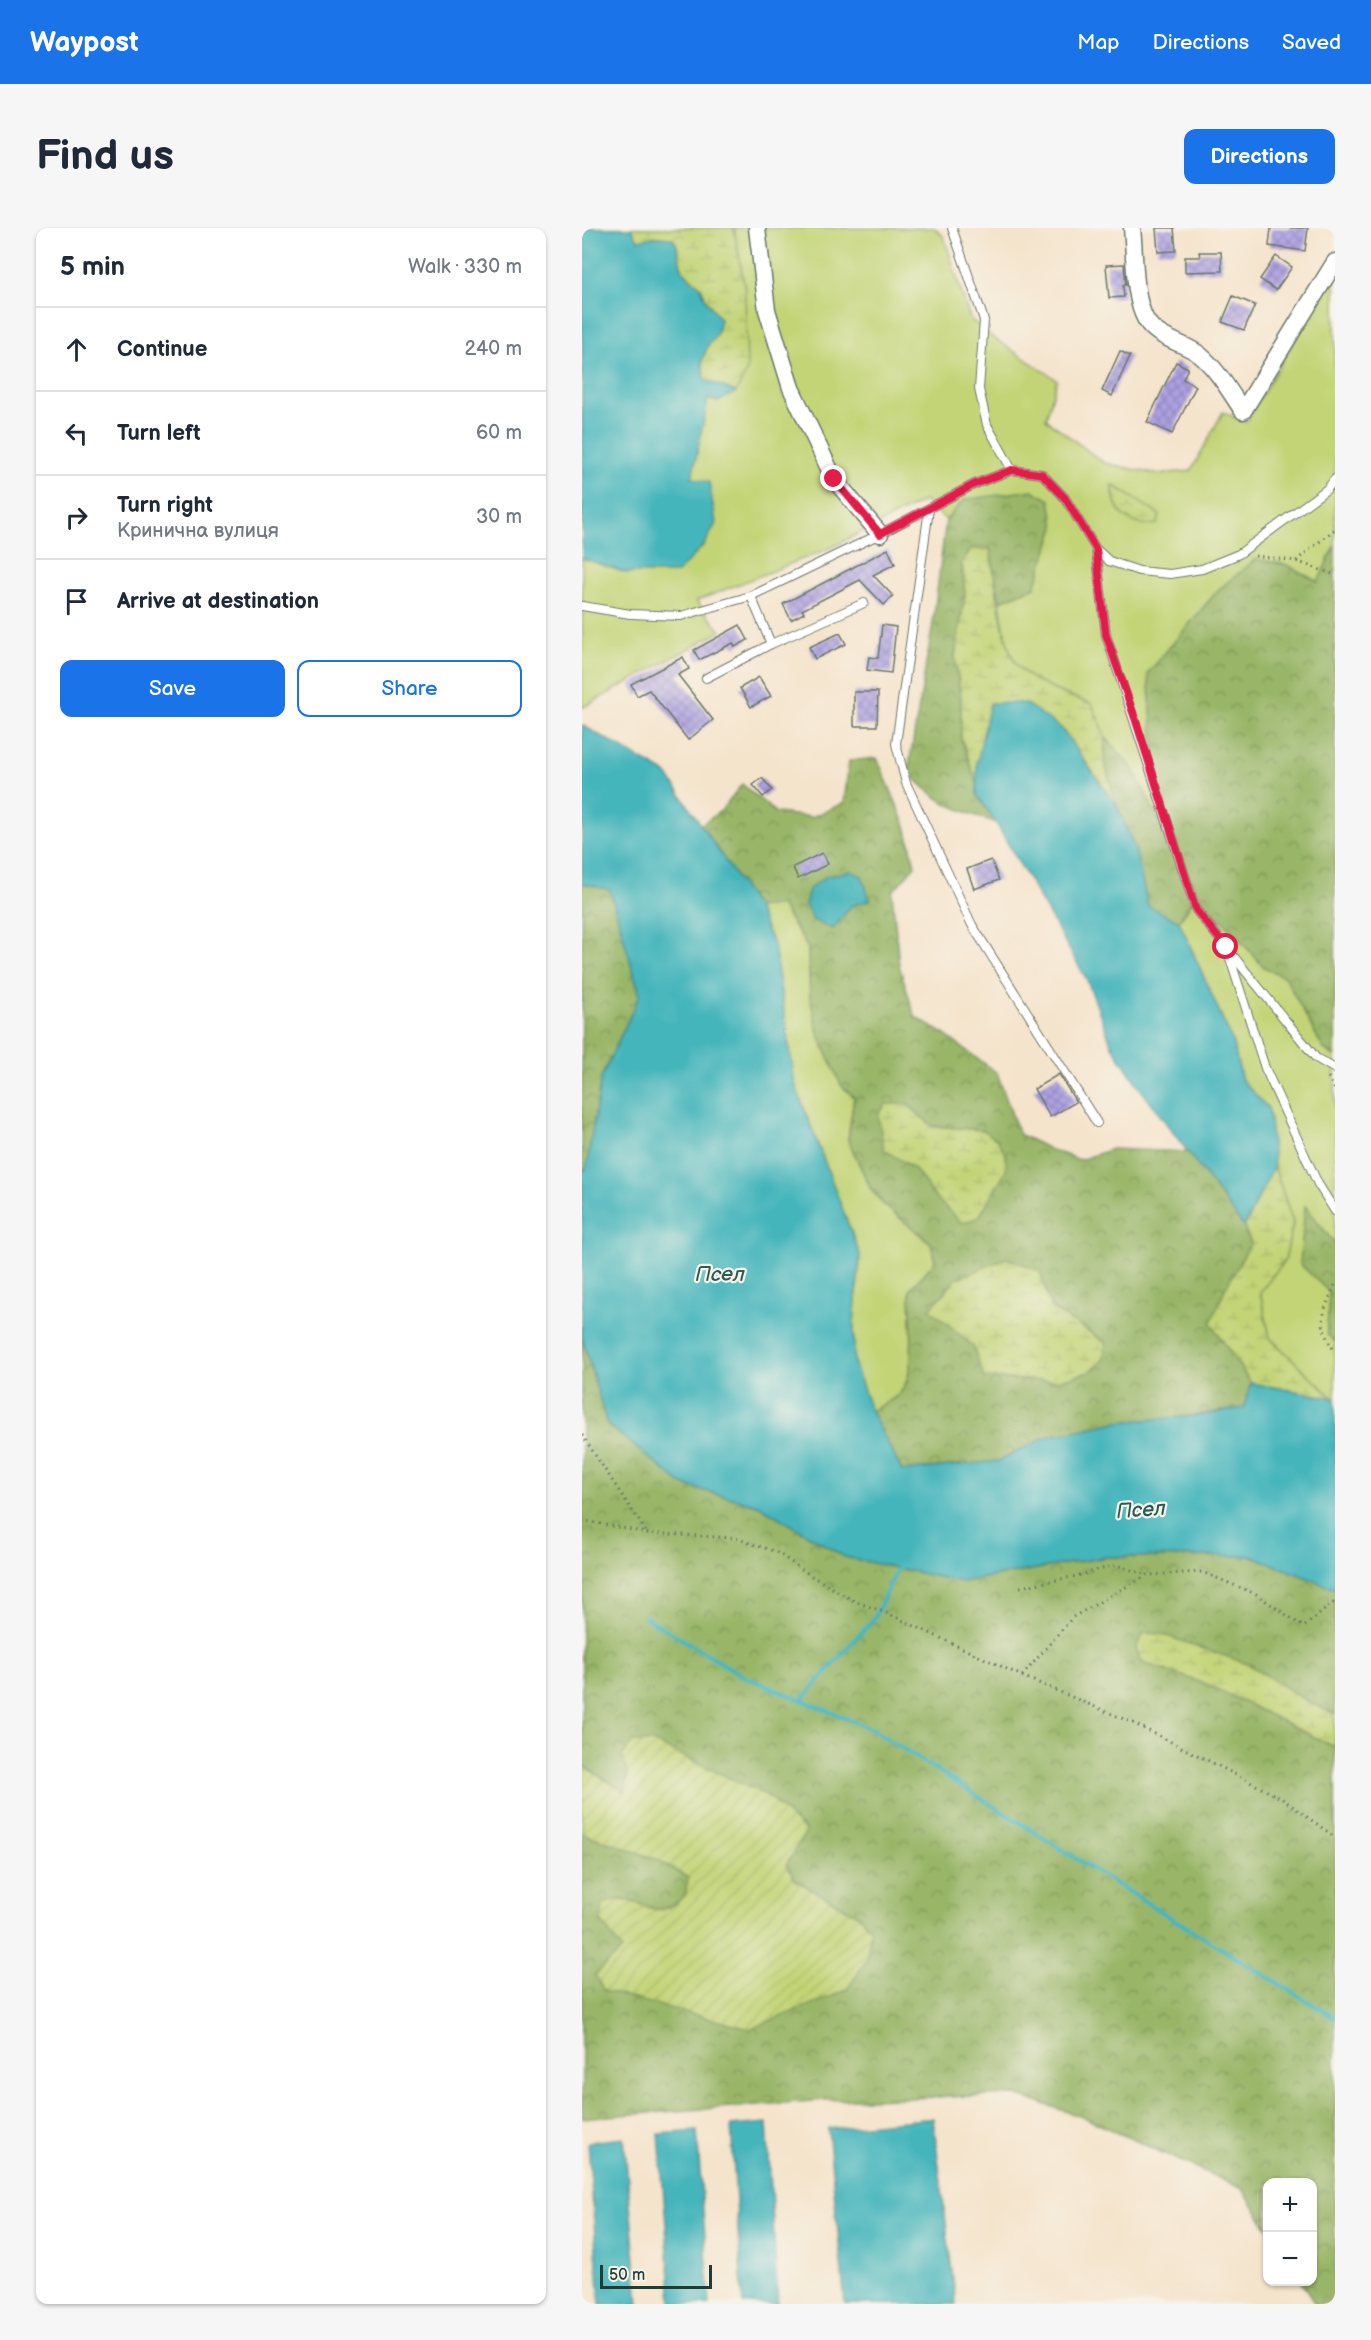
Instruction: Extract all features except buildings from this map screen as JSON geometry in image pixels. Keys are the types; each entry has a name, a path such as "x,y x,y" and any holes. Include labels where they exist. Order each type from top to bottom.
{"street":[{"path":"757,228 767,310 791,388 834,479 880,534"},
{"path":"1132,228 1138,290 1146,321 1158,333 1198,354 1212,366 1243,411 1335,262"}],"lane":[{"path":"952,228 984,320 979,389 987,425 1012,470"},
{"path":"582,606 630,614 681,616 751,596 880,534 975,484 1012,470 1042,474 1065,498 1096,549 1109,561 1139,571 1170,574 1202,569 1239,554 1327,489 1335,479"},
{"path":"929,509 896,744 906,783 972,925 1097,1123"},
{"path":"1096,549 1106,635 1196,910 1316,1058 1335,1069"},
{"path":"751,596 771,644"},
{"path":"706,678 771,644 864,603"},
{"path":"1226,947 1265,1068 1318,1184 1335,1212"}],"path":[{"path":"1296,561 1335,529"},
{"path":"1239,554 1296,561 1335,575"},
{"path":"1335,1285 1324,1312 1322,1324 1325,1338 1335,1351"},
{"path":"582,1435 647,1533"},
{"path":"582,1520 647,1533 735,1538 776,1552 854,1601 889,1614 1022,1676 1131,1722 1252,1783 1281,1798 1335,1837"},
{"path":"1020,1587 1077,1576 1116,1565 1147,1575 1202,1572 1256,1594 1304,1627 1333,1603 1335,1605"},
{"path":"1022,1676 1073,1617 1147,1575"}],"green space":[{"path":"631,228 734,228 745,290 747,371 736,392 705,380 702,361 708,345 717,334 720,319 706,300 701,287 682,270 676,243 672,238 654,237 638,240"},
{"path":"734,228 935,228 944,237 970,319 991,336 1057,380 1046,419 1104,463 1156,474 1191,471 1223,412 1246,422 1335,271 1335,545 1318,582 1287,565 1160,826 1134,770 1105,737 1092,704 1040,683 1023,672 1017,665 1007,642 1000,601 1035,587 964,500 946,520 924,501 828,549 696,601 721,631 582,708 582,558 626,573 649,572 704,545 716,523 709,483 691,479 708,399 745,290"},
{"path":"1113,485 1160,515 1157,524 1147,525 1131,521 1124,516 1113,495"},
{"path":"1032,490 1050,500 1055,527 1035,587 1000,601 990,549 962,562 965,594 955,657 961,697 961,738 977,783 977,795 996,823 948,804 929,791 908,771 933,623 946,520 964,500"},
{"path":"1335,545 1335,1056 1323,1048 1285,977 1264,967 1222,920 1196,898 1188,905 1179,921 1148,907 1135,849 1117,806 1104,761 1105,737 1134,770 1160,824 1148,673 1218,590 1256,559 1287,565 1318,582"},
{"path":"972,548 990,549 1003,628 1012,657 1018,666 1042,684 1092,704 1105,737 1104,761 1117,806 1061,728 977,763 977,783 961,738 961,697 955,657 965,594 962,562"},
{"path":"877,758 906,826 915,866 892,892 899,965 915,1017 942,1033 997,1073 1019,1134 1051,1150 1080,1160 1112,1149 1189,1152 1244,1227 1251,1243 1224,1291 1211,1323 1251,1383 1244,1408 1047,1437 998,1461 902,1471 871,1411 896,1397 905,1385 911,1359 910,1289 935,1262 931,1243 884,1205 871,1189 848,1140 854,1097 841,1085 818,1033 810,997 808,948 781,905 757,908 701,825 722,810 742,784 776,813 812,817 844,803 849,761","holes":["907,1104 932,1126 982,1130 935,1197 914,1168","1040,1271 1051,1308 1105,1342 985,1378 973,1346 931,1309"]},
{"path":"582,883 610,889 640,995 601,1078 586,1171 582,1169"},
{"path":"1196,897 1222,920 1264,967 1285,977 1323,1048 1335,1057 1335,1244 1305,1207 1329,1292 1327,1334 1335,1342 1335,1400 1270,1338 1260,1292 1285,1260 1293,1223 1274,1166 1269,1110 1242,1080 1232,1040 1179,921"},
{"path":"781,905 808,948 810,997 841,1085 854,1097 848,1140 871,1189 884,1205 931,1243 935,1262 910,1289 911,1360 905,1385 896,1397 871,1411 854,1362 854,1323 860,1255 795,1084 774,946 757,908"},
{"path":"886,1104 907,1104 932,1126 982,1130 997,1140 1006,1154 1006,1171 979,1217 962,1223 935,1197 914,1168 884,1150 878,1115"},
{"path":"1274,1166 1293,1223 1285,1260 1260,1292 1270,1338 1333,1398 1251,1383 1211,1323 1224,1291 1251,1243 1244,1227"},
{"path":"1305,1206 1335,1244 1335,1342 1327,1334 1329,1292 1300,1264"},
{"path":"1007,1258 1040,1271 1051,1308 1106,1343 1103,1360 1089,1372 1056,1381 984,1378 973,1346 930,1309 956,1279"},
{"path":"582,1337 607,1424 683,1485 758,1505 845,1557 962,1582 1106,1557 1252,1556 1335,1589 1335,1714 1310,1703 1144,1663 1209,1685 1335,1747 1335,2304 1315,2304 1304,2286 1317,2286 1317,2178 1263,2178 1263,2221 1243,2189 1083,2117 1016,2095 826,2100 582,2118 582,1833 656,1859 688,1878 685,1896 668,1907 654,1910 621,1899 601,1921 623,1950 595,1975 859,1916 795,1880 786,1865 628,1774 625,1792 582,1765"},
{"path":"1144,1633 1161,1634 1248,1664 1310,1703 1335,1714 1335,1747 1209,1685 1143,1663 1136,1648"},
{"path":"633,1742 653,1742 768,1796 806,1832 786,1865 795,1880 859,1916 871,1930 866,1961 847,1990 750,2029 604,1991 595,1975 622,1950 601,1921 603,1904 620,1900 653,1909 666,1908 685,1896 688,1878 656,1859 582,1833 582,1765 625,1792 628,1774 622,1756"}],"water":[{"path":"582,228 631,228 638,240 654,237 672,238 676,243 682,270 701,287 706,300 720,319 717,334 708,345 702,361 705,380 736,392 718,402 708,399 692,478 709,482 716,523 704,545 677,573 626,573 582,558"},
{"path":"990,703 1025,703 1061,728 1117,806 1135,849 1148,906 1179,921 1232,1040 1242,1080 1269,1109 1274,1166 1244,1227 1139,1087 1112,1046 1087,980 996,823 977,795 977,763"},
{"name":"Псел","path":"582,725 667,774 757,908 774,946 795,1084 860,1255 854,1323 854,1362 871,1411 902,1471 998,1461 1047,1437 1116,1422 1197,1416 1244,1408 1251,1383 1333,1398 1335,1400 1335,1589 1252,1556 1106,1557 962,1582 845,1557 758,1505 683,1485 607,1424 582,1337 582,1169 586,1170 601,1078 640,995 610,890 582,883"},
{"path":"851,871 862,876 870,900 851,906 833,929 813,920 805,905 810,888 827,876"},
{"path":"933,2118 956,2304 845,2304 828,2129"},
{"path":"767,2123 778,2304 743,2304 731,2126"},
{"path":"697,2131 710,2304 672,2304 659,2134"},
{"path":"624,2138 639,2304 600,2304 588,2142"}],"waterway":[{"path":"802,1700 875,1617 899,1565"},
{"path":"645,1617 745,1677 872,1729 1116,1884 1335,2018"}],"route":[{"path":"834,479 880,534 975,484 1012,470 1042,474 1065,498 1096,549 1106,635 1196,910 1226,947"}]}
